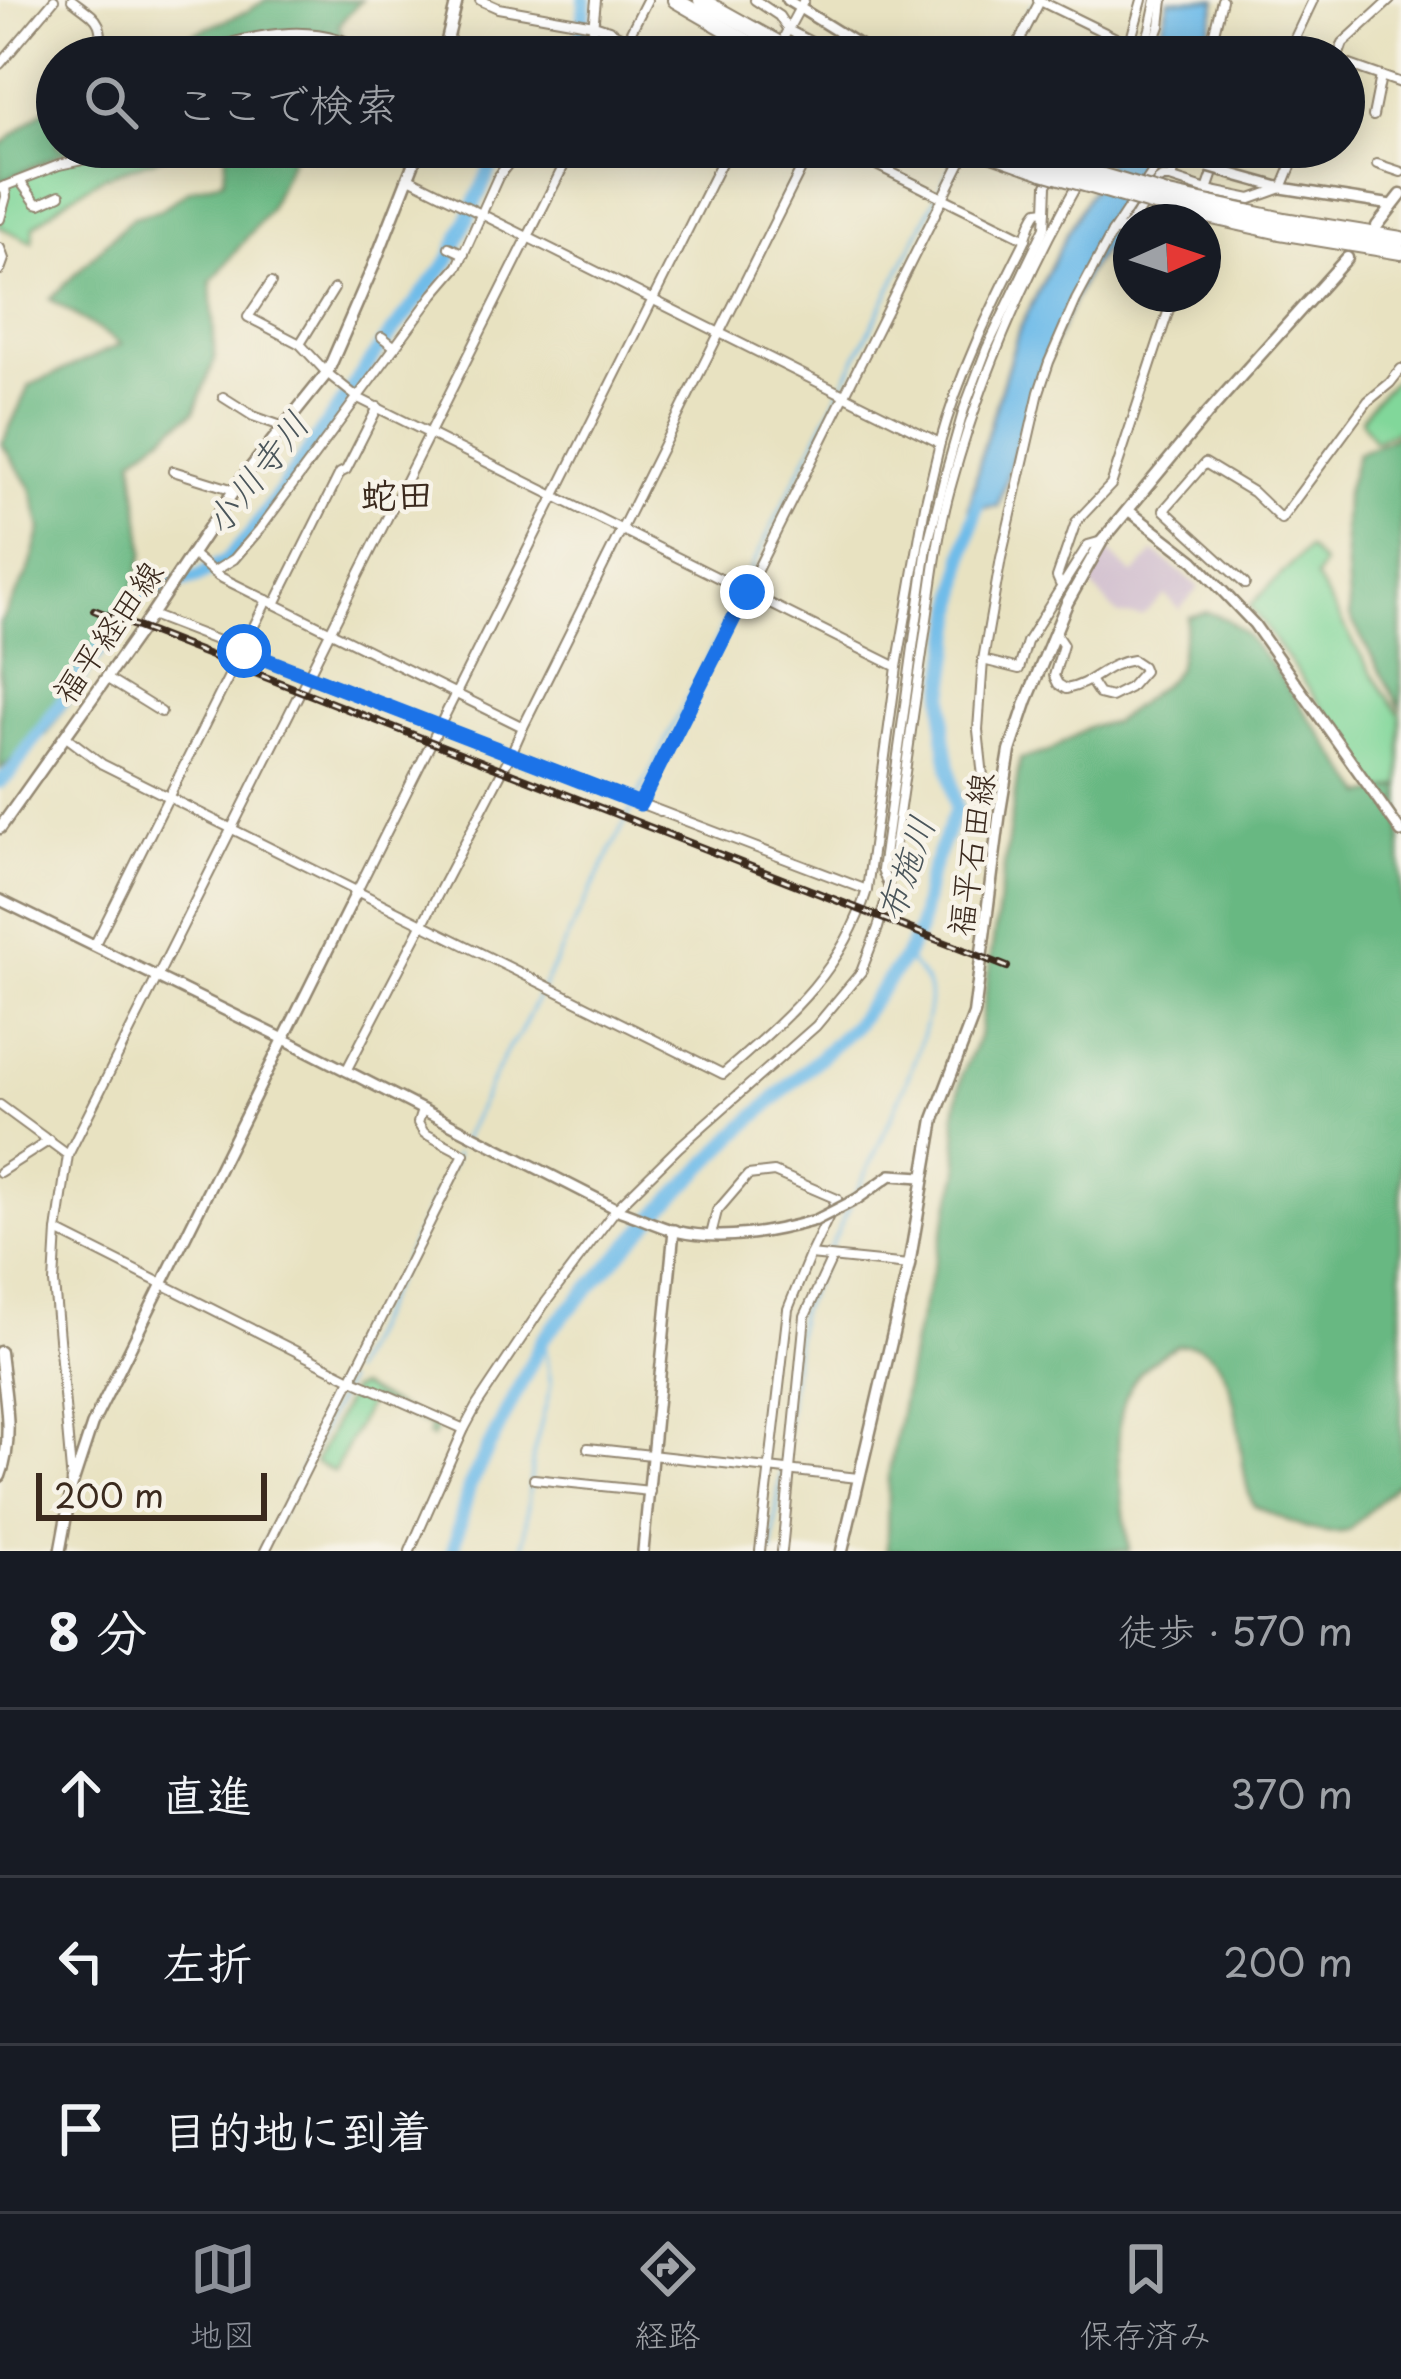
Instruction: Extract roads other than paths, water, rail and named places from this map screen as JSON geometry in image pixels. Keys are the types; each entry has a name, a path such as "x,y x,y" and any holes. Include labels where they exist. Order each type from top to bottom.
{"highway":[{"path":"675,0 756,36"},
{"path":"701,0 744,36"},
{"path":"1054,168 1401,253"},
{"path":"1282,226 1401,239"}],"main road":[{"path":"448,36 457,0"},
{"name":"福平経田線","path":"0,828 234,490 327,374 413,168"},
{"path":"1377,226 1398,202"},
{"name":"福平石田線","path":"842,1551 909,1265 934,1119 974,1013 1010,751 1027,700 1081,574 1102,541 1206,415 1347,259"},
{"path":"0,1352 7,1427 6,1460 0,1476"}],"street":[{"path":"0,64 54,0"},
{"path":"72,0 93,13 101,36"},
{"path":"480,0 594,25 618,36"},
{"path":"593,36 596,0"},
{"path":"628,36 646,0"},
{"path":"755,0 779,16 786,33 793,36"},
{"path":"787,0 801,5 836,36"},
{"path":"1022,36 1040,0 1110,36"},
{"path":"1133,36 1142,0"},
{"path":"1155,36 1160,26 1160,0"},
{"path":"1213,36 1222,0"},
{"path":"1296,36 1313,0"},
{"path":"1351,36 1390,0"},
{"path":"786,33 801,5"},
{"path":"257,36 299,32 318,36"},
{"path":"1365,69 1401,83"},
{"path":"1373,116 1381,76"},
{"path":"1377,164 1401,172"},
{"path":"0,219 3,187 52,168"},
{"path":"213,572 245,546 464,254 479,213 505,168"},
{"path":"72,1486 53,1283 68,1155 562,168"},
{"path":"60,1551 72,1486 92,1425 719,168"},
{"path":"346,1071 511,754 802,168"},
{"path":"883,168 1027,239"},
{"path":"640,804 961,168"},
{"path":"410,1551 464,1429 543,1306 619,1209 707,1121 816,1026 861,972 889,888 882,870 927,547 964,409 996,328 1045,227 1047,185 1057,168"},
{"path":"892,863 950,485 989,364 1012,310 1087,168"},
{"path":"984,786 978,730 983,660 1039,392 1076,300 1155,168"},
{"path":"1170,178 1176,168"},
{"path":"1214,168 1282,188 1398,202"},
{"path":"1203,204 1215,168"},
{"path":"1144,204 1162,178 1252,199 1282,188 1290,168"},
{"path":"409,178 940,442"},
{"path":"20,181 36,203 59,195"},
{"path":"65,736 102,764 723,1074 829,970 857,922 867,890 921,526 940,442 1032,219 1046,210"},
{"path":"449,247 464,254"},
{"path":"0,248 4,259 0,270"},
{"path":"271,283 248,317 300,344 358,398 898,667"},
{"path":"300,344 334,290"},
{"path":"1064,583 1057,577 1076,522 1111,484 1168,312"},
{"path":"382,337 395,347"},
{"path":"1245,584 1164,510 1205,463 1253,492 1281,519 1368,401 1401,369"},
{"path":"223,397 253,416 284,427"},
{"path":"94,946 244,651 378,407"},
{"path":"172,471 234,490"},
{"path":"1129,510 1194,561 1254,624 1401,832"},
{"path":"983,660 1019,669 1027,642 1088,545 1102,541"},
{"path":"189,558 523,727"},
{"path":"151,615 867,890"},
{"path":"1054,632 1063,640 1054,676 1066,688 1123,661 1133,660 1144,671 1129,688 1111,698 1099,694 1090,680"},
{"path":"106,678 161,712"},
{"path":"0,900 619,1209 674,1231 725,1236 773,1232 816,1220 890,1175 922,1177"},
{"path":"0,1106 68,1155"},
{"path":"265,1551 464,1154 424,1133 418,1123 422,1110"},
{"path":"0,1172 50,1140"},
{"path":"711,1235 717,1211 748,1175 774,1172 837,1199 788,1309 760,1551"},
{"path":"57,1231 351,1379 464,1429"},
{"path":"643,1551 674,1231"},
{"path":"810,1255 909,1265"},
{"path":"782,1551 805,1316 832,1258"},
{"path":"588,1448 858,1478"},
{"path":"534,1479 650,1491"}],"water":[{"path":"1169,0 1217,0 1208,36 1160,36"},
{"path":"1104,168 1151,168 1133,204 1113,204 1113,237 1086,274 1037,380 998,506 969,508 1018,332"}],"waterway":[{"name":"小川寺川","path":"582,36 585,0"},
{"path":"1017,36 1033,4"},
{"name":"小川寺川","path":"0,782 145,592 197,577 227,560 250,535 379,349 449,260 491,168"},
{"path":"460,1146 951,168"},
{"name":"布施川","path":"453,1551 469,1487 544,1337 737,1133 854,1026 919,930 928,880 956,809 944,736 944,695 964,556 980,494"},
{"path":"854,1197 924,1029 928,987 905,957"},
{"path":"350,1372 456,1154"},
{"path":"828,1251 850,1206"},
{"path":"772,1551 799,1313 824,1260"},
{"path":"523,1551 533,1455 551,1385 544,1337"},
{"path":"261,1551 346,1381"}],"railway":[{"path":"94,610 1007,967"}],"district":[{"name":"蛇田","path":"397,493"}]}
